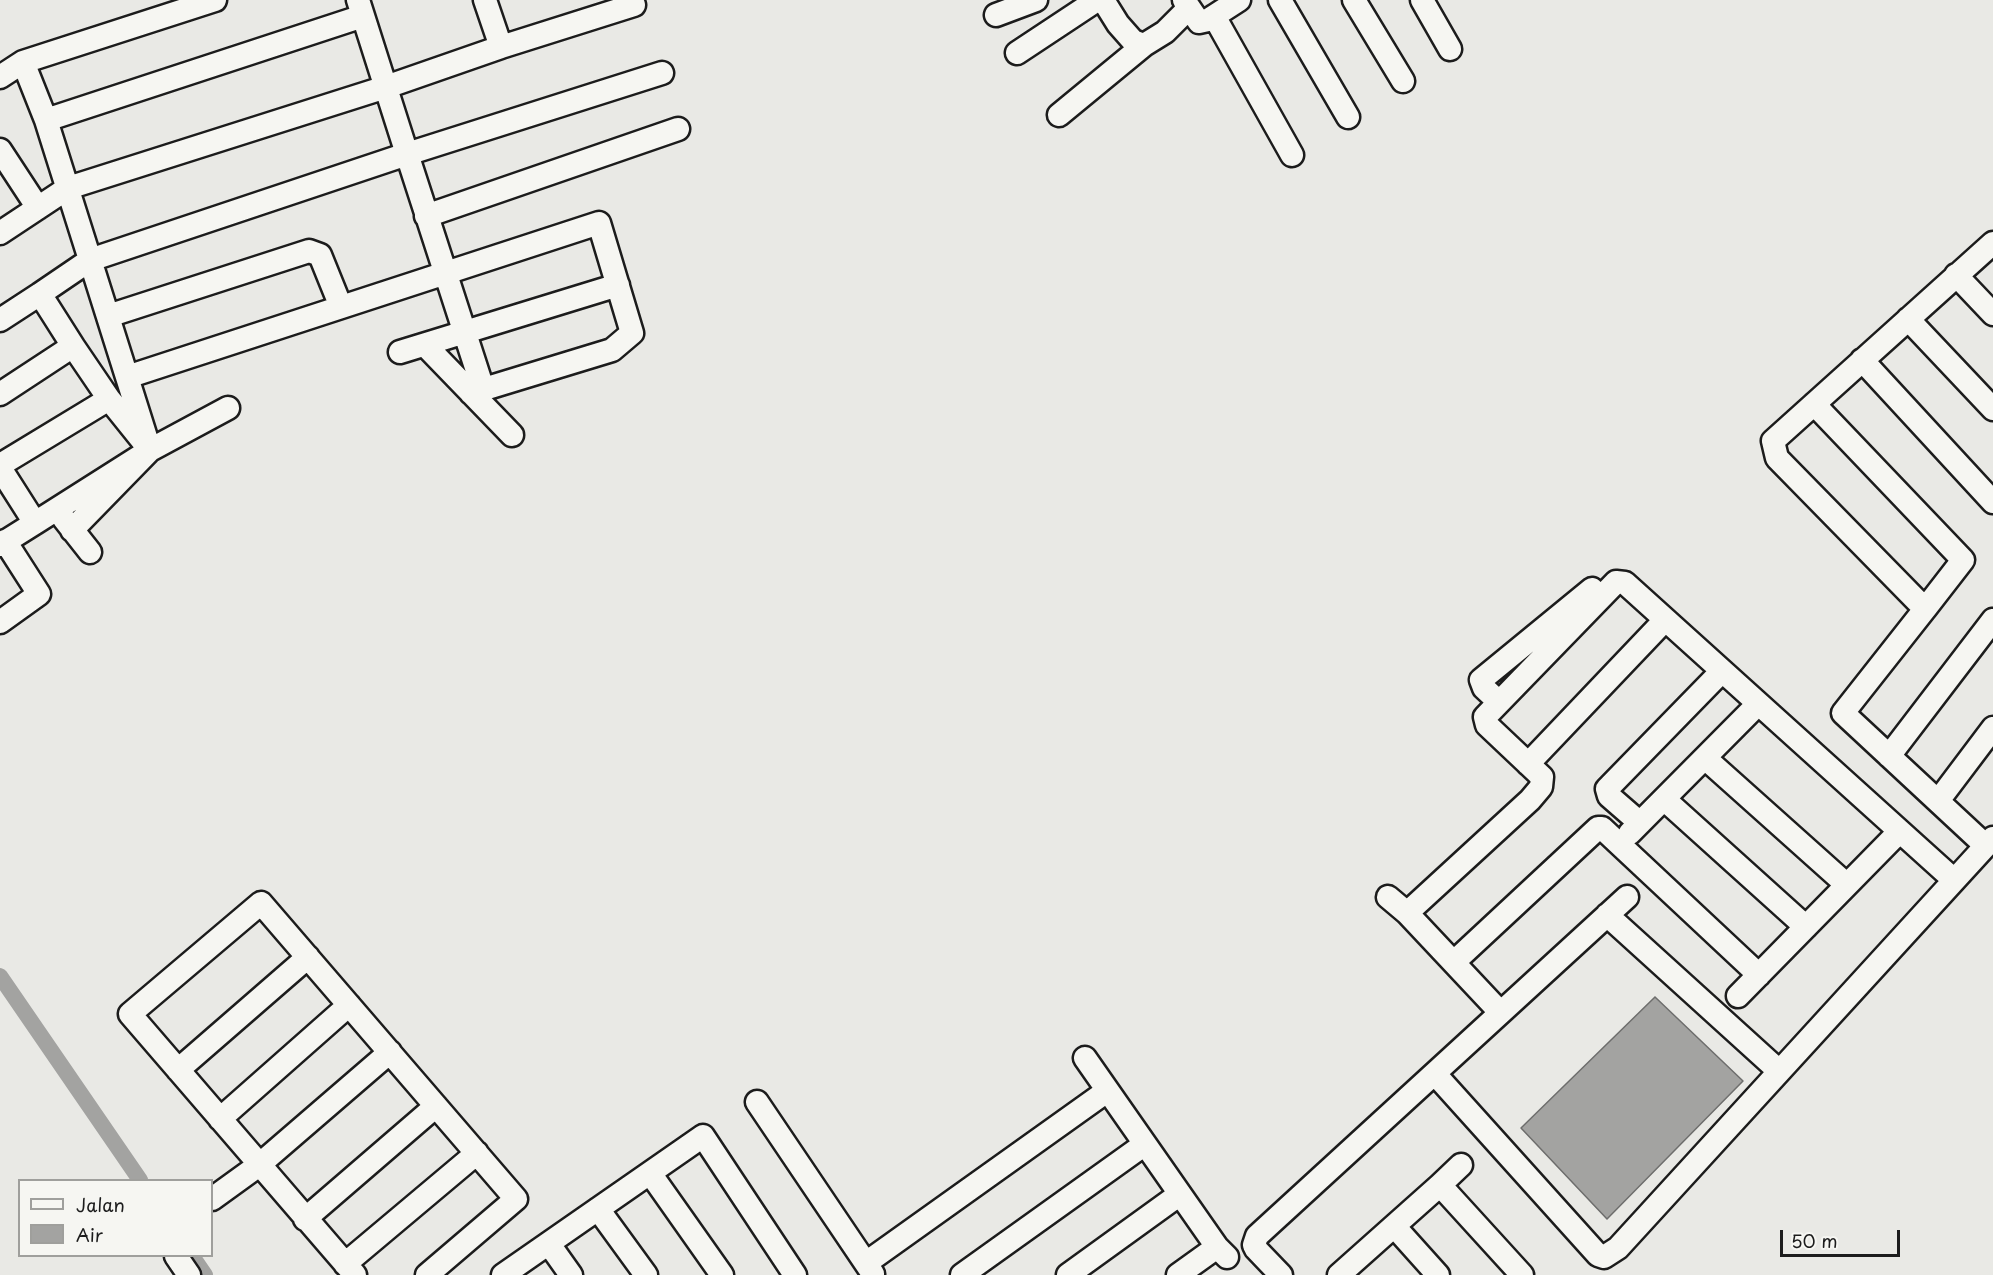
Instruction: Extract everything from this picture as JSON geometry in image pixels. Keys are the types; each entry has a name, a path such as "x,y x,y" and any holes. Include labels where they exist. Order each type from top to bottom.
{"street":[{"path":"0,77 23,62 215,0"},
{"path":"485,0 501,47"},
{"path":"996,15 1036,0"},
{"path":"1017,53 1097,0"},
{"path":"1103,0 1118,24 1133,41 1144,45"},
{"path":"1059,115 1144,45 1165,32 1187,4 1199,22 1214,16 1239,0"},
{"path":"1280,0 1348,117"},
{"path":"1354,0 1403,81"},
{"path":"1422,0 1450,49"},
{"path":"0,233 68,188 634,5"},
{"path":"46,120 360,8 464,333 477,391"},
{"path":"1214,16 1292,155"},
{"path":"23,62 46,120 150,450"},
{"path":"0,320 90,260 407,154 662,73"},
{"path":"426,216 678,129"},
{"path":"0,150 38,208"},
{"path":"127,377 599,223 632,333 612,350 477,391"},
{"path":"1925,609 1778,458 1773,441 1993,243"},
{"path":"108,316 309,251 320,255 341,307"},
{"path":"1956,275 1993,314"},
{"path":"400,352 618,285"},
{"path":"40,294 109,399 150,450"},
{"path":"1908,319 1993,410"},
{"path":"425,345 477,391 512,435"},
{"path":"0,394 73,346"},
{"path":"1862,360 1993,502"},
{"path":"35,523 0,467 109,399"},
{"path":"1435,1074 1598,1256 1604,1257 1618,1248 1989,842 1938,801 1843,713 1963,560 1814,404"},
{"path":"0,622 39,594 3,543 150,450 228,408"},
{"path":"72,530 150,450"},
{"path":"56,508 90,552"},
{"path":"1407,913 1530,800 1541,787 1542,777 1486,724 1485,717 1616,582 1625,583 1954,880"},
{"path":"1528,764 1665,620"},
{"path":"1889,756 1993,620"},
{"path":"1640,823 1609,796 1607,789 1722,671"},
{"path":"1620,843 1758,704"},
{"path":"1938,801 1993,728"},
{"path":"1705,758 1847,885"},
{"path":"1664,799 1806,927"},
{"path":"1454,963 1598,828 1606,830 1759,975"},
{"path":"1738,996 1899,832"},
{"path":"1388,897 1407,913 1500,1012"},
{"path":"1178,1275 1226,1260 1254,1240 1627,897"},
{"path":"427,1275 516,1199 477,1153 436,1106 350,1005 261,903 130,1014 350,1270 477,1153"},
{"path":"1607,915 1779,1071"},
{"path":"178,1070 308,957"},
{"path":"220,1119 350,1005"},
{"path":"213,1198 259,1165 390,1052"},
{"path":"1085,1059 1226,1260"},
{"path":"757,1102 870,1269 1107,1091"},
{"path":"305,1219 436,1106"},
{"path":"503,1275 703,1136 795,1275"},
{"path":"962,1275 1145,1144"},
{"path":"1346,1273 1461,1165"},
{"path":"650,1173 723,1275"},
{"path":"1440,1185 1522,1275"},
{"path":"1068,1275 1180,1194"},
{"path":"598,1209 646,1275"},
{"path":"1394,1226 1438,1275"},
{"path":"1254,1240 1256,1249 1281,1275"},
{"path":"549,1244 571,1275"},
{"path":"177,1257 189,1275"}],"water":[{"path":"1655,997 1743,1081 1607,1219 1521,1128"}],"waterway":[{"path":"0,976 139,1179"},
{"path":"193,1257 205,1275"}]}
